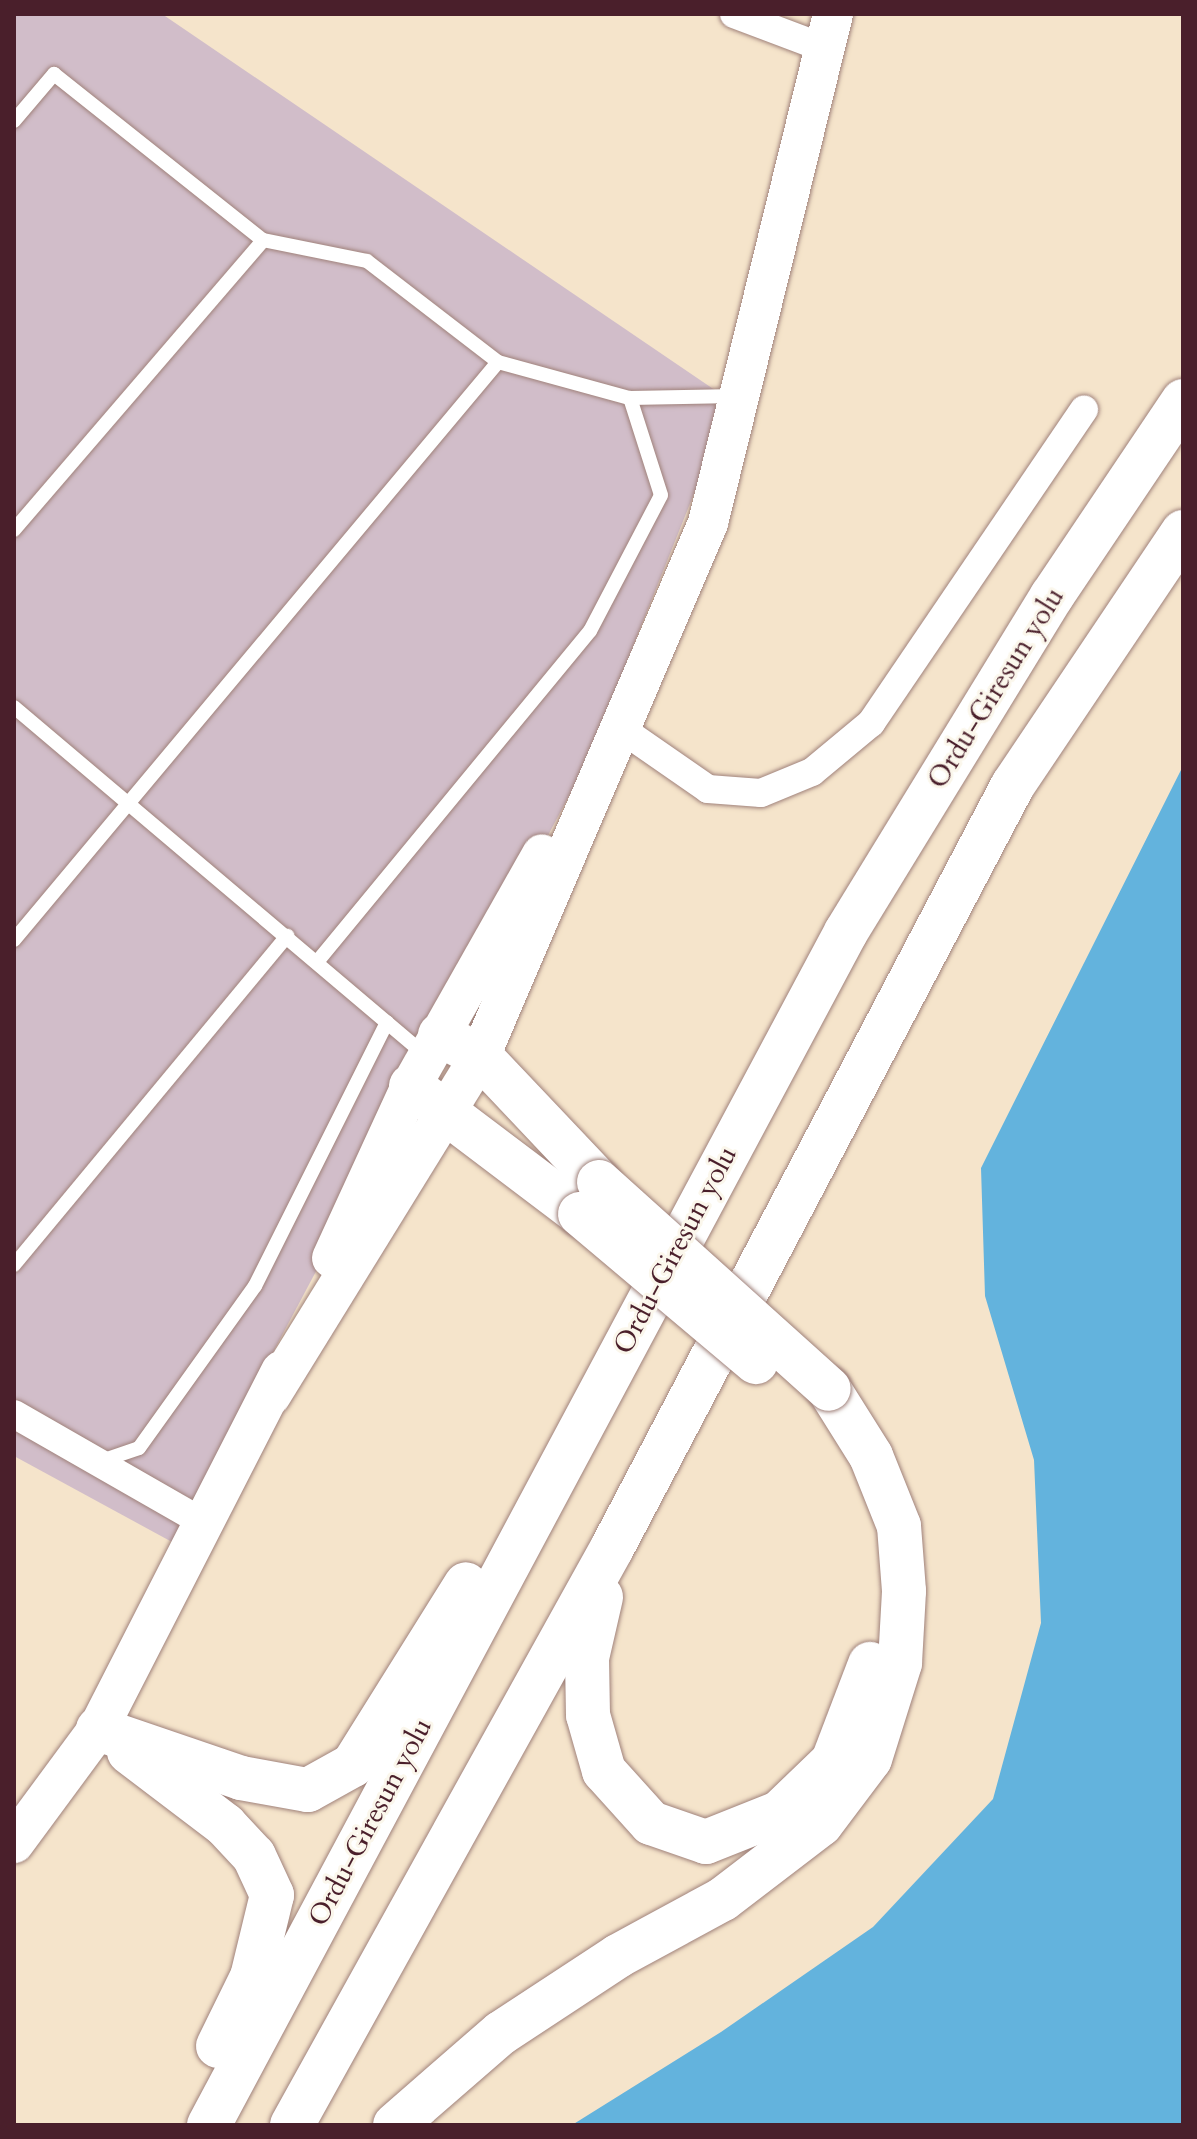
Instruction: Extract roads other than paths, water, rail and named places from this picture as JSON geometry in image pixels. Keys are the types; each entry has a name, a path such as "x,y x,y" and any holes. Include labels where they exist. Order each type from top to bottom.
{"highway":[{"name":"Ordu-Giresun yolu","path":"209,2125 846,932 1052,596 1183,401"},
{"path":"292,2125 612,1548 1013,785 1183,532"},
{"path":"395,2125 501,2033 618,1956 723,1899 821,1824 870,1759 900,1663 904,1591 899,1526 871,1456 820,1399 589,1198 447,1113 426,1059 480,1056 589,1198"},
{"path":"98,1729 277,1787 308,1790 353,1765 529,1475 608,1374"},
{"path":"612,1548 587,1658 588,1715 604,1771 651,1823 706,1842 779,1813 833,1761 868,1678 880,1609 870,1530 820,1399"},
{"name":"Ordu-Giresun yolu","path":"98,1729 225,1825 254,1856 272,1895 252,1977 178,2125"}],"main road":[{"path":"271,1395 480,1056 708,523 828,31"},
{"path":"14,1843 98,1729 271,1395 426,1059 620,728"}],"street":[{"path":"734,14 828,31"},
{"path":"620,728 708,789 761,793 812,772 871,723 1084,409"},
{"path":"14,1414 204,1523"}],"lane":[{"path":"14,121 54,74 263,240 367,261 498,362 630,398 738,396"},
{"path":"14,530 263,240"},
{"path":"14,940 498,362"},
{"path":"317,962 590,631 661,495 630,398"},
{"path":"14,707 287,936 426,1059"},
{"path":"14,1265 287,936"},
{"path":"96,1463 139,1448 255,1286 387,1022"}],"water":[{"path":"1183,766 1183,2125 572,2125 721,2032 873,1927 993,1799 1041,1623 1034,1460 985,1296 981,1168"}]}
